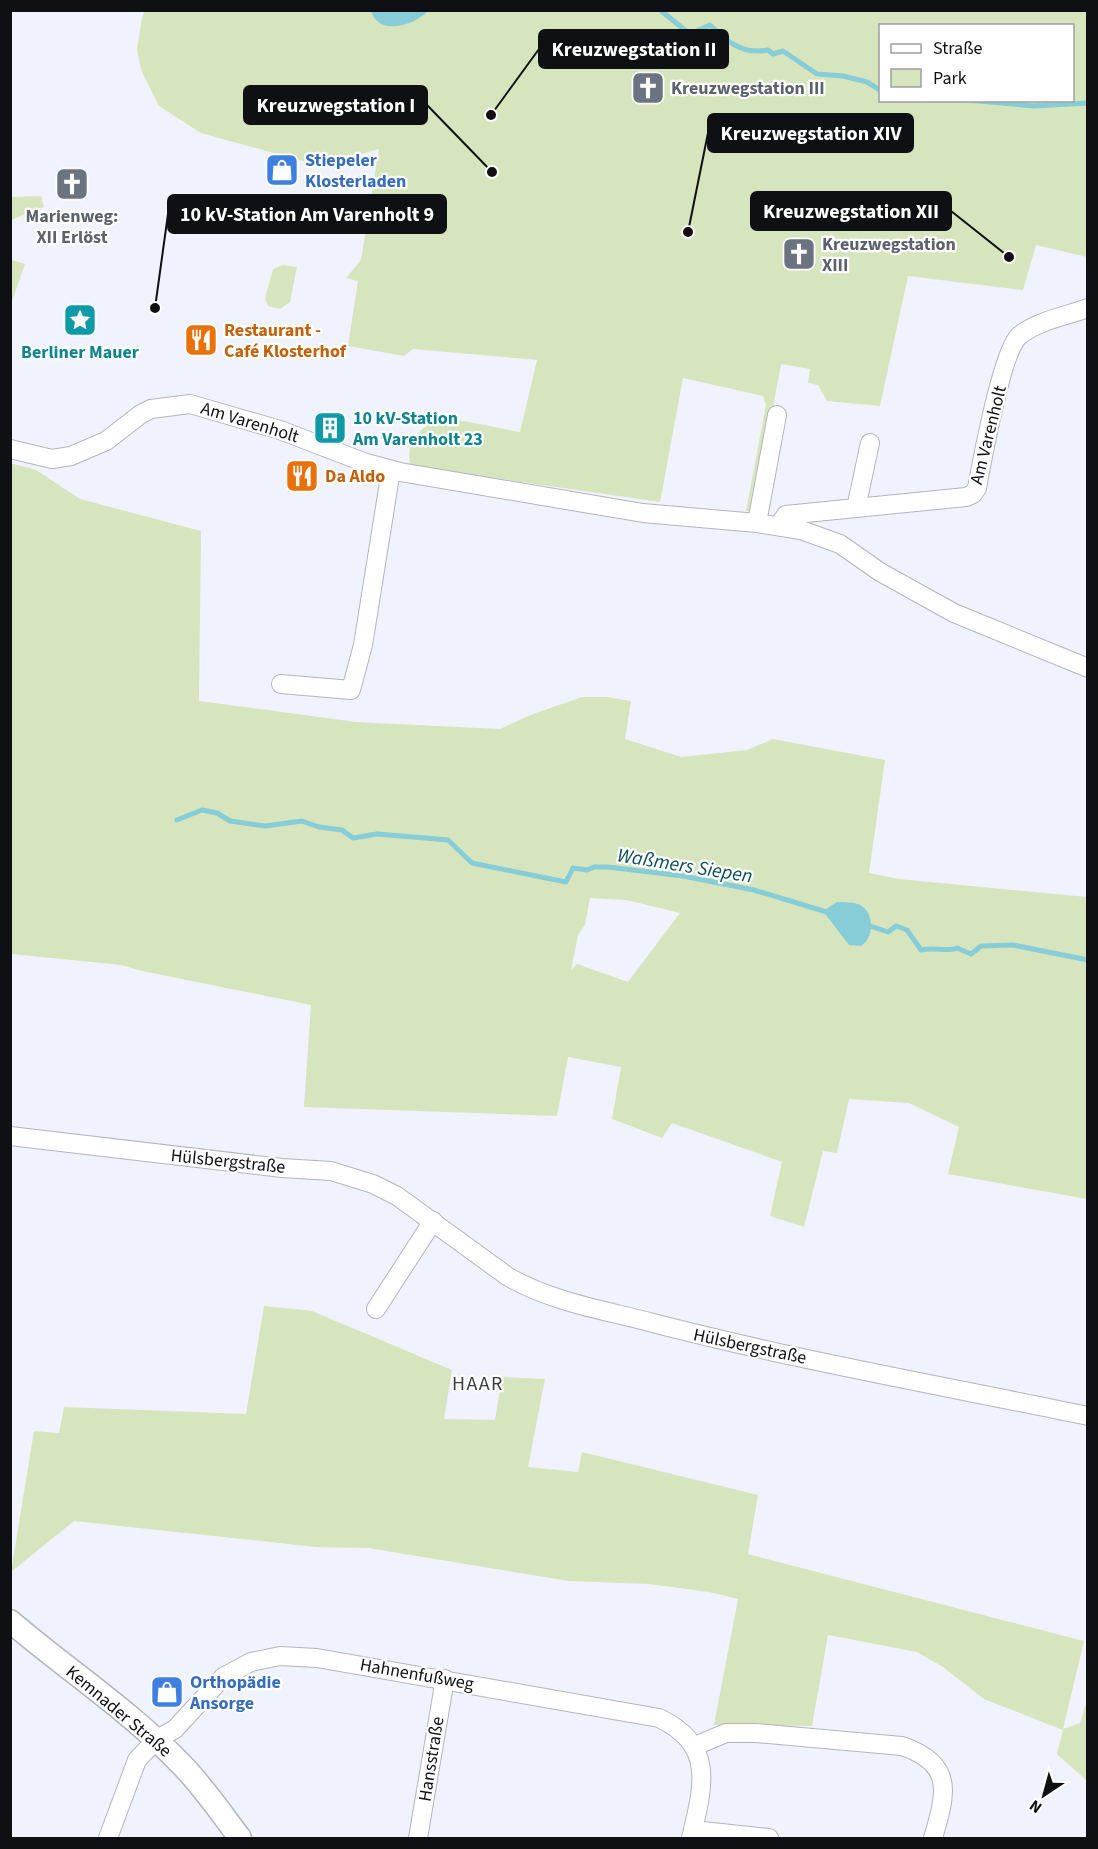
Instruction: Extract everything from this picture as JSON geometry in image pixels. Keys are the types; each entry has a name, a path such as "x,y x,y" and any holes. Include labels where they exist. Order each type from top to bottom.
{"street":[{"name":"Am Varenholt","path":"779,525 786,515 973,494 977,488 996,399 1010,351 1017,338 1031,328 1088,308"},
{"name":"Am Varenholt","path":"10,449 52,459 71,456 106,441 151,409 190,404 280,430 391,470 644,513 757,522 801,530 840,544 880,572 954,613 1088,668"},
{"path":"757,522 777,415"},
{"path":"856,508 870,443"},
{"path":"281,684 351,690 363,645 391,470"},
{"name":"Hülsbergstraße","path":"10,1136 331,1171 374,1184 397,1196 507,1276 520,1284 552,1296 720,1340 1088,1416"},
{"path":"376,1309 434,1221"},
{"name":"Kemnader Straße","path":"10,1621 127,1714 180,1762 206,1792 240,1839"},
{"name":"Hahnenfußweg","path":"108,1839 137,1760 156,1740 175,1729 223,1677 251,1662 280,1656 317,1658 648,1714 683,1731 695,1746"},
{"name":"Hansstraße","path":"417,1839 445,1679"},
{"path":"770,1839 692,1834 702,1785 701,1766 695,1746 726,1733 756,1733 902,1746 914,1750 932,1761 940,1774 944,1791 933,1839"}],"green space":[{"path":"145,10 1087,11 1087,257 1036,245 1023,290 908,276 880,406 827,401 818,385 808,383 810,369 781,364 754,512 746,511 766,405 763,396 683,378 660,502 411,466 409,457 413,440 424,428 440,421 465,421 520,432 537,360 413,349 404,356 348,346 358,281 346,278 361,260 379,149 342,159 336,168 201,133 159,106 141,70 137,49"},
{"path":"41,196 44,207 11,220 11,197"},
{"path":"10,260 25,264 11,304"},
{"path":"283,265 297,267 290,302 280,309 268,306 265,298 273,269"},
{"path":"10,463 36,470 80,499 201,531 199,701 356,722 500,729 533,714 582,697 607,697 631,701 625,739 681,757 747,750 773,739 885,760 869,873 899,879 1087,897 1087,1199 948,1174 959,1127 909,1103 849,1099 837,1153 823,1151 804,1227 770,1216 782,1162 672,1123 662,1138 612,1119 621,1067 568,1057 557,1116 304,1107 311,1005 121,965 11,954","holes":["590,898 627,900 680,913 628,982 577,964 571,970 578,935 585,925"]},
{"path":"264,1306 312,1311 452,1370 444,1419 495,1420 502,1377 545,1379 528,1467 578,1472 582,1452 758,1495 748,1554 1084,1641 1063,1729 1080,1723 1085,1706 1087,1706 1087,1781 1057,1754 1063,1730 984,1699 943,1667 917,1652 828,1635 812,1726 714,1725 738,1599 709,1592 649,1584 569,1581 368,1548 316,1547 74,1521 11,1572 34,1431 59,1433 64,1407 246,1414"}],"water":[{"path":"371,10 428,11 415,21 389,26 375,19"},
{"path":"837,902 858,904 868,914 870,932 861,946 849,945 823,911"}],"waterway":[{"path":"660,10 690,34 710,25 729,42 743,49 768,50 773,54 783,51 817,74 843,76 867,82 879,89"},
{"path":"989,102 1034,106 1088,103"},
{"name":"Waßmers Siepen","path":"177,820 202,810 217,813 230,821 265,826 302,821 319,827 342,830 353,838 377,834 448,840 472,863 566,882 573,868 587,870 594,867 608,867 683,876 754,890 830,913"},
{"name":"Waßmers Siepen","path":"867,925 888,932 896,926 907,930 921,950 957,948 971,954 981,946 1013,945 1088,960"}],"place":[{"name":"Kreuzwegstation III","path":"648,88"},
{"name":"Kreuzwegstation II","path":"491,115"},
{"name":"Stiepeler Klosterladen","path":"282,170"},
{"name":"Kreuzwegstation I","path":"492,172"},
{"name":"Marienweg: XII Erlöst","path":"72,184"},
{"name":"Kreuzwegstation XIV","path":"688,232"},
{"name":"Kreuzwegstation XIII","path":"799,254"},
{"name":"Kreuzwegstation XII","path":"1009,257"},
{"name":"10 kV-Station Am Varenholt 9","path":"155,308"},
{"name":"Berliner Mauer","path":"80,320"},
{"name":"Restaurant - Café Klosterhof","path":"201,340"},
{"name":"10 kV-Station Am Varenholt 23","path":"330,428"},
{"name":"Da Aldo","path":"302,476"},
{"name":"Orthopädie Ansorge","path":"167,1692"}],"district":[{"name":"HAAR","path":"478,1383"}]}
